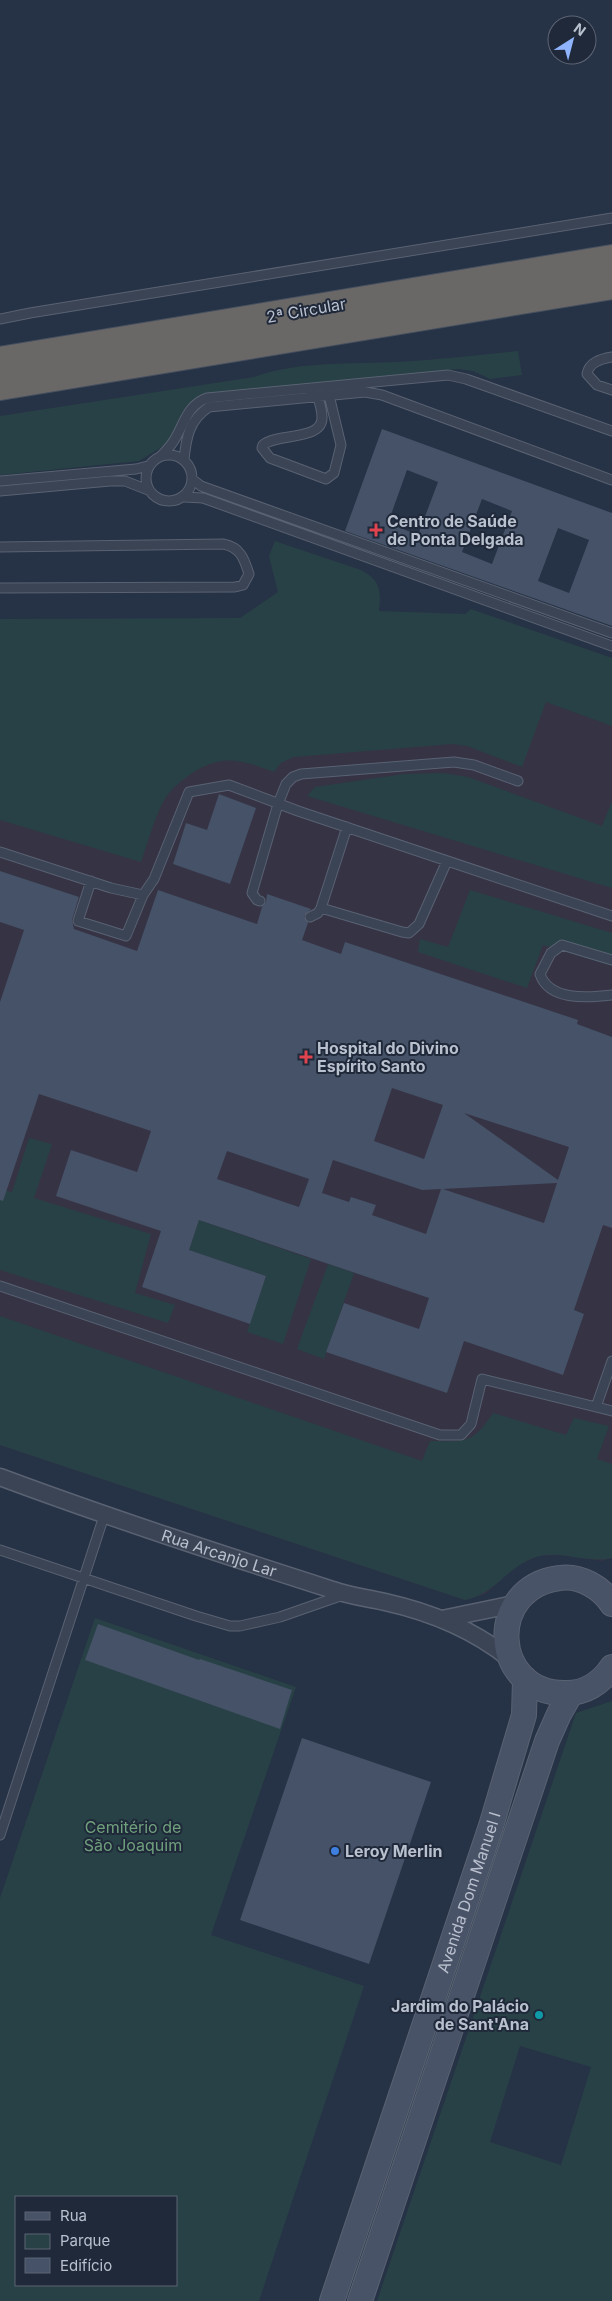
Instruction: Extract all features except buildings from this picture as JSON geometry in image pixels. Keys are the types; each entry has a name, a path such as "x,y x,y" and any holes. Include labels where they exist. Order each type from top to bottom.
{"highway":[{"name":"2ª Circular","path":"0,361 612,259"},
{"name":"2ª Circular","path":"0,386 612,285"}],"main road":[{"path":"607,1592 582,1580 563,1578 544,1581 528,1590 515,1604 507,1621 506,1640 510,1659 525,1679 539,1688 555,1693 572,1694 590,1688 606,1676 612,1667"},
{"name":"Avenida Dom Manuel I","path":"332,2301 491,1826 524,1715 525,1679"},
{"name":"Avenida Dom Manuel I","path":"360,2301 547,1742 559,1714 572,1694"}],"street":[{"name":"Rua Arcanjo Lar","path":"0,1477 104,1516 344,1594 386,1602 442,1619 488,1641 510,1659"},
{"path":"442,1619 515,1604"}],"lane":[{"path":"0,320 40,311 612,218"},
{"path":"612,357 596,361 590,366 587,374 597,385 612,390"},
{"path":"184,460 189,429 199,414 209,407 448,375 466,379 612,431"},
{"path":"317,392 322,418 318,428 312,432 269,440 262,448 270,458 326,478 334,473 341,445 328,390"},
{"path":"328,390 382,395 612,480"},
{"path":"0,481 136,469 148,466 173,443 186,415 200,401 219,396 317,392"},
{"path":"0,491 125,481 148,490 160,500 177,501 190,490 192,479 190,466 177,456 161,456"},
{"path":"148,466 145,474 148,490"},
{"path":"192,479 201,486 612,633"},
{"path":"184,496 203,498 612,646"},
{"path":"0,547 223,544 230,545 242,555 249,574 243,585 235,587 0,588"},
{"path":"260,901 256,900 252,893 278,804 286,784 293,777 301,774 454,762 474,765 518,781"},
{"path":"92,881 78,922 126,936 143,895 154,879 188,792 229,785 347,828 612,916"},
{"path":"310,917 314,916 321,908 347,828"},
{"path":"0,852 143,895"},
{"path":"321,908 409,933 419,924 447,861"},
{"path":"612,960 562,944 550,953 540,974 543,984 555,993 588,998 612,996"},
{"path":"0,1286 440,1435 461,1436 471,1424 482,1379 612,1411"},
{"path":"596,1407 612,1361"},
{"path":"0,1835 104,1516"},
{"path":"0,1550 230,1626 250,1624 280,1617 318,1605 344,1594"}],"shaded area":[{"name":"Hospital do Divino Espírito Santo","path":"0,628 612,668 612,1558 602,1561 560,1555 539,1556 518,1565 485,1594 465,1600 0,1445"}],"green space":[{"path":"518,351 522,375 490,379 473,371 458,369 243,393 208,394 165,445 139,461 0,475 0,416 254,377 289,368 344,363 443,359"},
{"path":"275,541 368,574 373,578 378,587 380,597 379,611 465,614 471,609 612,658 612,726 546,702 522,767 467,746 452,744 294,757 281,763 274,772 240,761 220,761 210,764 188,776 167,796 156,818 141,862 0,820 0,619 240,618 278,592 269,556"},
{"path":"443,773 468,777 602,826 612,801 612,888 307,796 315,787 404,774"},
{"path":"470,890 612,933 612,966 543,945 527,988 418,952 420,939 448,947"},
{"path":"29,1138 52,1144 34,1198 151,1234 135,1293 175,1305 168,1323 0,1270 0,1189 12,1192"},
{"path":"199,1220 311,1259 283,1344 247,1332 266,1276 189,1250"},
{"path":"328,1264 354,1273 324,1359 297,1349"},
{"path":"0,1316 422,1461 430,1441 460,1441 467,1439 479,1431 493,1413 566,1435 574,1418 609,1426 597,1459 612,1464 612,1558 594,1560 558,1555 540,1556 520,1565 485,1592 465,1600 0,1445"},
{"name":"Cemitério de São Joaquim","path":"95,1618 296,1687 211,1935 364,1986 259,2301 0,2301 0,1898"},
{"name":"Jardim do Palácio de Sant'Ana","path":"612,1701 612,2301 377,2301 576,1713","holes":["520,2046 591,2067 561,2165 490,2142"]}],"place":[{"name":"Centro de Saúde de Ponta Delgada","path":"376,530"},
{"name":"Hospital do Divino Espírito Santo","path":"306,1057"},
{"name":"Leroy Merlin","path":"335,1851"},
{"name":"Jardim do Palácio de Sant'Ana","path":"539,2015"}]}
